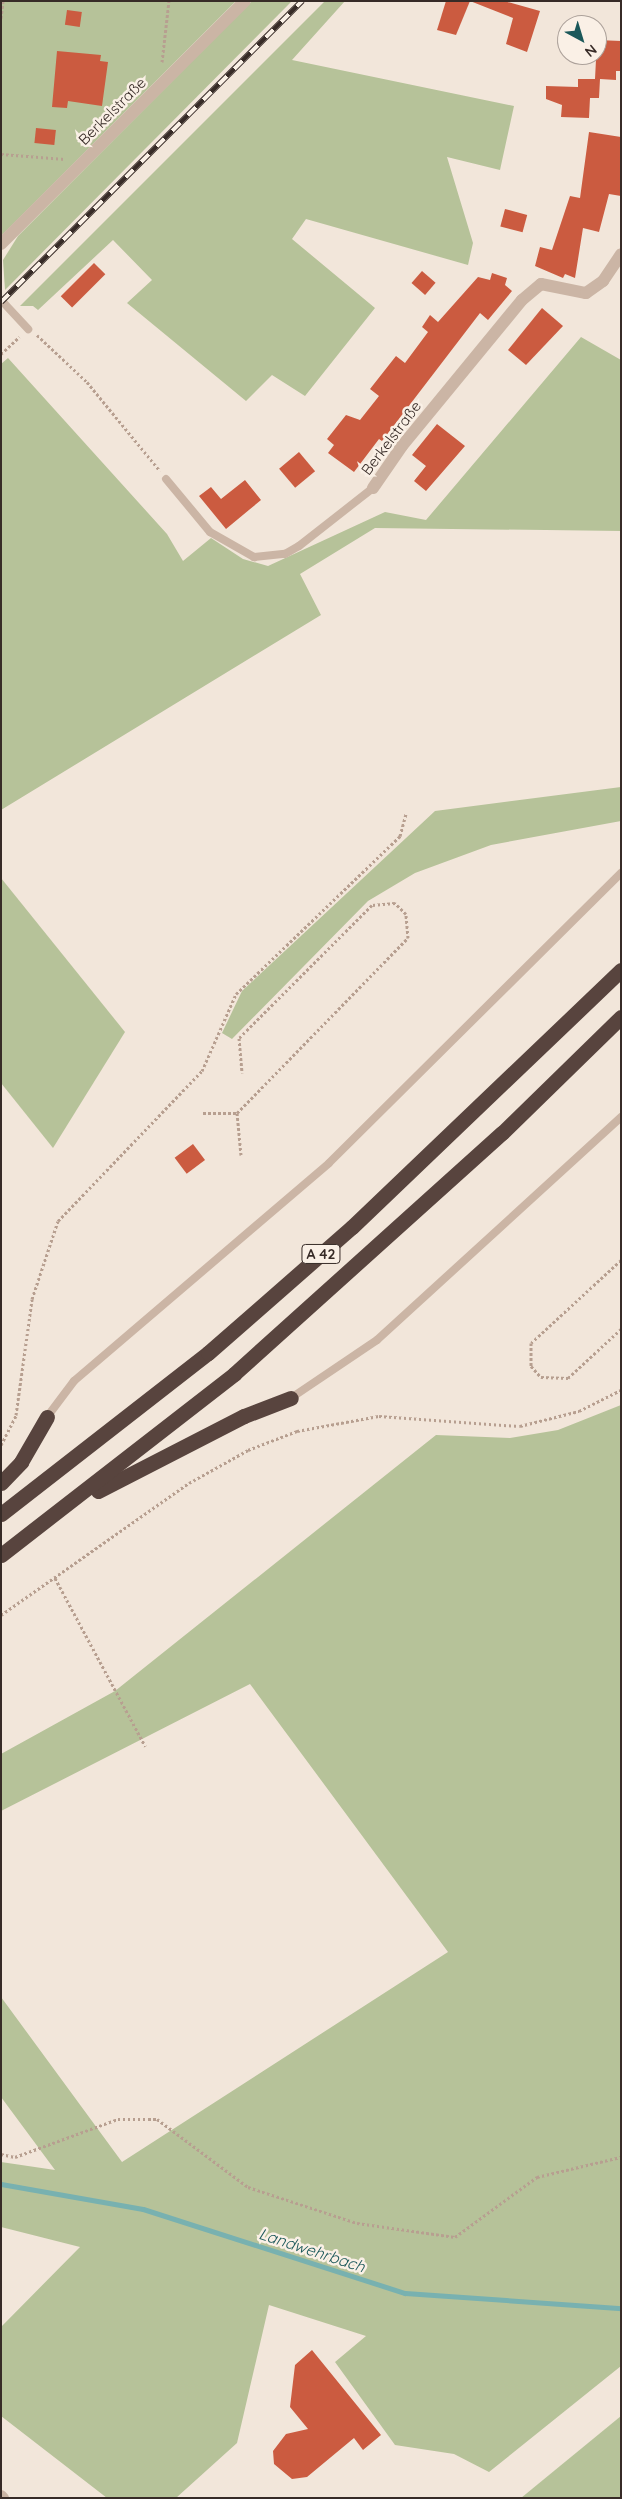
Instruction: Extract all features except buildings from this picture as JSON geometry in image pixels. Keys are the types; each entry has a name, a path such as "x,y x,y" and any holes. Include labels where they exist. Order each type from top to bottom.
{"highway":[{"name":"A 42","path":"1,1514 208,1353 352,1227 621,970"},
{"name":"A 42","path":"1,1555 234,1374 502,1133 621,1017"},
{"path":"53,1516 141,1466 291,1398"},
{"path":"1,1483 21,1462 47,1417"}],"street":[{"name":"Berkelstraße","path":"1,244 245,1"},
{"name":"Berkelstraße","path":"373,488 402,446 522,300 540,284 586,293 603,281 621,254"}],"lane":[{"path":"1,300 28,329"},
{"name":"Berkelstraße","path":"166,479 210,532 254,557 284,554 299,546 373,488"},
{"path":"47,1417 74,1381 329,1163 621,873"},
{"path":"291,1398 377,1340 621,1117"}],"path":[{"path":"1,18 3,1"},
{"path":"162,67 169,1"},
{"path":"1,154 76,160"},
{"path":"1,354 28,329 46,340 87,382 166,479"},
{"path":"1,1445 16,1415 32,1299 58,1221 202,1070 236,994 400,836 406,814"},
{"path":"203,1113 237,1113 408,938 406,914 396,904 372,904 240,1038 242,1073"},
{"path":"237,1113 241,1155"},
{"path":"621,1260 531,1344 531,1366 541,1377 568,1378 621,1329"},
{"path":"1,1615 189,1483 248,1450 297,1431 379,1416 520,1426 579,1412 621,1390"},
{"path":"55,1578 145,1746"},
{"path":"1,2154 15,2157 118,2119 157,2119 248,2188 357,2223 455,2237 536,2178 621,2157"}],"green space":[{"path":"1,1 236,1 1,236"},
{"path":"252,1 292,1 5,290 3,260 18,236"},
{"path":"325,1 345,1 292,60 514,106 500,170 447,157 473,243 468,265 306,219 292,239 375,308 305,396 272,375 246,401 127,303 152,280 113,240 38,310 33,306 20,306"},
{"path":"581,337 621,360 621,531 375,528 300,574 321,615 1,810 1,364 8,358 167,534 183,561 211,538 243,559 268,566 385,512 426,520"},
{"path":"621,787 621,821 491,845 415,873 368,901 232,1039 222,1033 242,991 435,811"},
{"path":"1,878 125,1032 53,1148 1,1083"},
{"path":"621,1405 621,2366 489,2472 454,2454 395,2445 335,2362 366,2336 269,2305 237,2443 176,2498 107,2498 1,2416 1,2327 80,2247 1,2227 1,2162 55,2170 1,2097 1,1997 122,2162 448,1952 250,1684 1,1811 1,1754 115,1691 436,1435 510,1438 558,1430"},
{"path":"621,2416 621,2498 521,2498"}],"waterway":[{"name":"Landwehrbach","path":"1,2184 143,2209 405,2293 621,2308"}],"railway":[{"path":"1,302 302,1"}]}
